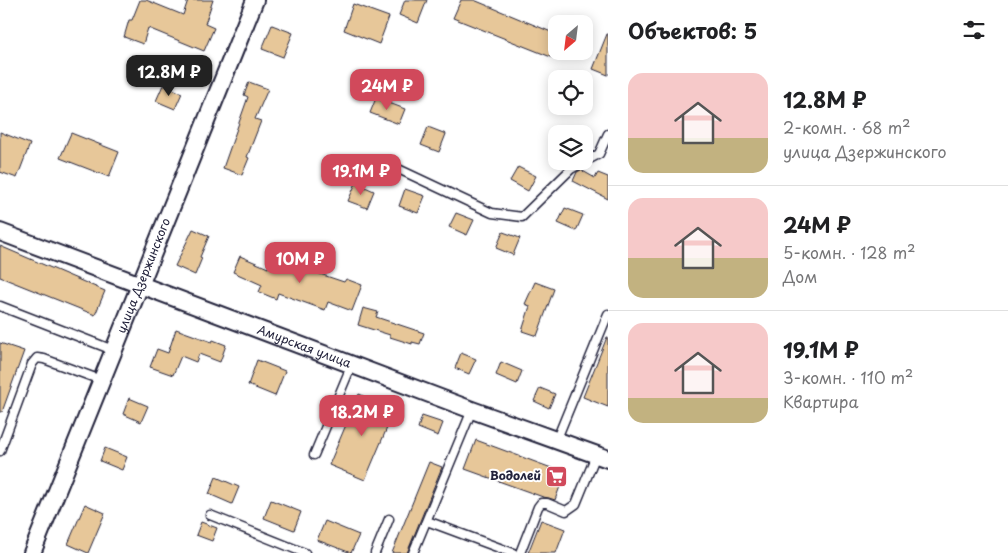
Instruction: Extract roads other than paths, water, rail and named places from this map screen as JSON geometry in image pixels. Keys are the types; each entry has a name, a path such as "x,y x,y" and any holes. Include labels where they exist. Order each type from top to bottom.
{"street":[{"name":"улица Дзержинского","path":"32,553 256,0"},
{"name":"Амурская улица","path":"0,232 602,457"}],"lane":[{"path":"392,166 492,213 522,217 571,169 599,154 608,134"},
{"path":"0,306 113,350"},
{"path":"556,441 608,314"},
{"path":"0,451 32,364 37,358 102,380"},
{"path":"314,456 352,364"},
{"path":"413,553 472,410"},
{"path":"520,553 538,507 542,503 546,503 566,511 576,504 602,457"},
{"path":"210,515 305,553"},
{"path":"375,553 389,519"},
{"path":"427,521 513,553"}],"place":[{"name":"Водолей","path":"557,476"}]}
